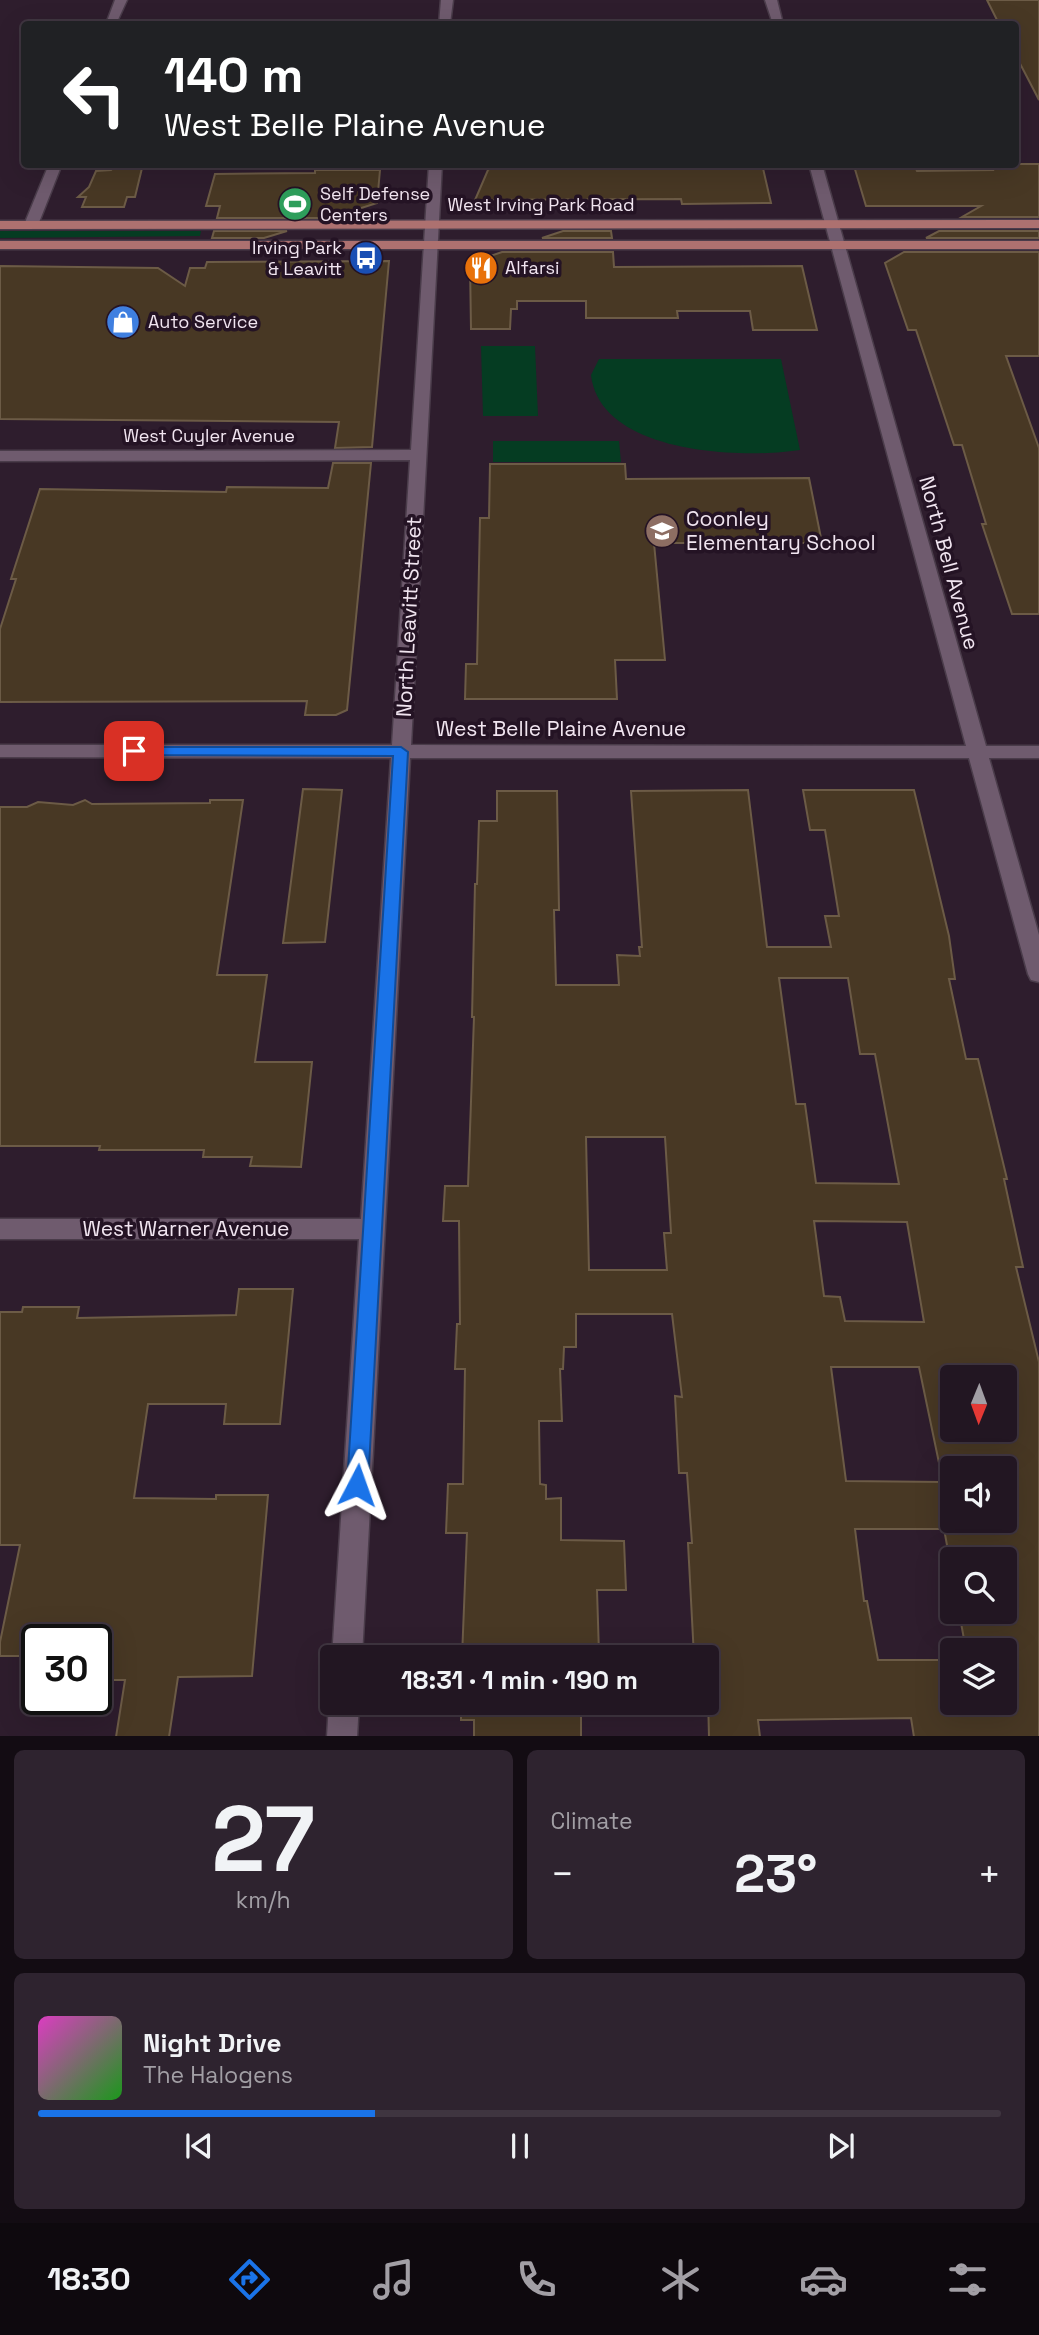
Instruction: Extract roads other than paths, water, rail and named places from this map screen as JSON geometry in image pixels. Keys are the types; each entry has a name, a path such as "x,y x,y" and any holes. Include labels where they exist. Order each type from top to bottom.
{"main road":[{"name":"West Irving Park Road","path":"0,245 831,224 1039,224"},
{"name":"West Irving Park Road","path":"0,225 837,245 1039,245"}],"street":[{"path":"112,21 121,0"},
{"path":"445,21 447,0"},
{"path":"771,0 777,21"},
{"path":"31,225 53,168"},
{"name":"North Leavitt Street","path":"348,1645 436,168"},
{"name":"North Bell Avenue","path":"816,168 1039,974"},
{"name":"West Cuyler Avenue","path":"0,456 419,455"},
{"name":"West Belle Plaine Avenue","path":"0,751 1039,752"},
{"name":"West Warner Avenue","path":"0,1229 372,1229"},
{"path":"342,1736 343,1715"}],"place":[{"name":"Self Defense Centers","path":"295,204"},
{"name":"Irving Park & Leavitt","path":"366,258"},
{"name":"Alfarsi","path":"481,268"},
{"name":"Auto Service","path":"123,322"},
{"name":"Coonley Elementary School","path":"662,531"}]}
